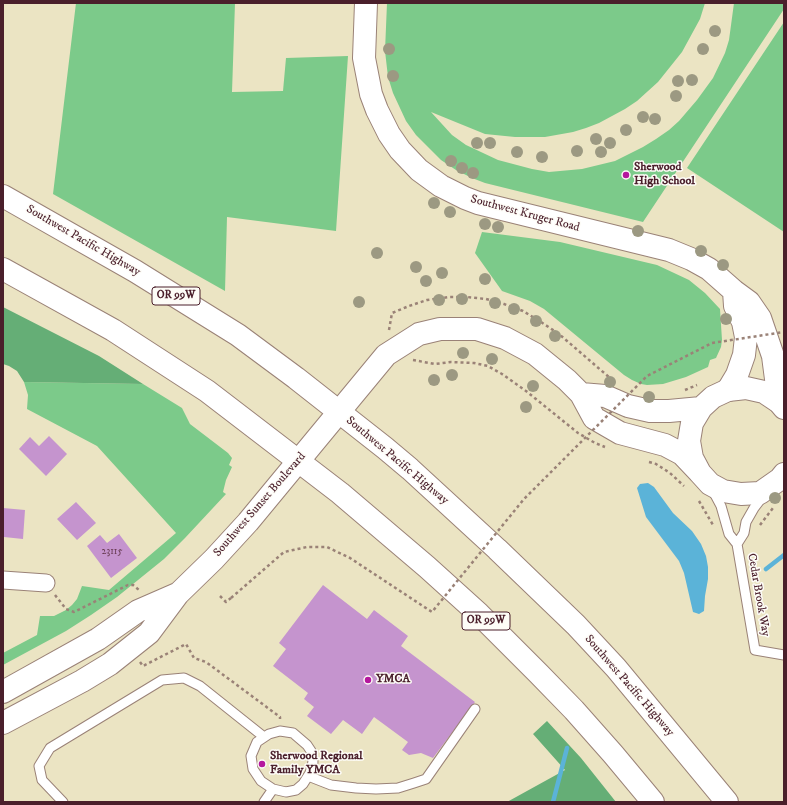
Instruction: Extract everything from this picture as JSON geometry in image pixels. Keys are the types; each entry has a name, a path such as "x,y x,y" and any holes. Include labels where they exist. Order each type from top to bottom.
{"main road":[{"name":"Southwest Kruger Road","path":"366,3 364,58 367,77 374,102 389,134 400,150 419,170 453,193 478,203 658,247 680,254 709,269 749,302 760,318 773,356 782,405"},
{"name":"Southwest Pacific Highway","path":"3,196 135,270 238,335 296,378 385,448 427,484 536,585 576,625 616,668 727,802"},
{"name":"OR 99W","path":"3,269 113,330 207,390 340,493 479,614 574,710 613,754 652,802"},
{"path":"728,390 738,375 744,355 746,337 743,322 735,306 734,291"},
{"name":"Southwest Sunset Boulevard","path":"3,723 82,681 115,660 149,634 178,594 214,559 248,522 338,411 386,355 419,334 440,329 477,329 505,338 535,354 567,380 581,394 594,418 620,433 665,445 682,454 699,486"},
{"path":"776,489 760,493 741,494 699,486 692,458 690,441 692,423 701,408 713,397 728,390 746,388 764,392 782,405"},
{"path":"581,394 605,396 628,406 650,411 701,408"},
{"name":"Southwest Sunset Boulevard","path":"3,692 98,639 138,611 178,594"}],"street":[{"path":"3,580 46,584"}],"lane":[{"name":"Cedar Brook Way","path":"699,486 721,506 729,534 737,544 755,650 784,655"},
{"name":"Cedar Brook Way","path":"737,544 744,533 746,522 754,508 776,489"},
{"path":"63,802 42,780 39,766 50,748 162,680 184,678 200,686 264,736"},
{"path":"308,776 331,785 356,788 398,788 426,779 476,709"},
{"path":"280,731 293,733 311,751 313,762 310,773 303,784 296,790 286,792 273,789 261,781 253,769 251,756 258,742 264,736 280,731"},
{"path":"264,802 273,789"}],"path":[{"path":"220,596 226,602 284,552 307,547 327,547 350,558 432,612 524,499 647,376 712,343 784,332"},
{"path":"435,364 451,362 474,363 488,366 526,391 578,433 606,448"},
{"path":"680,392 701,383"},
{"path":"644,460 656,464 670,473 699,486 702,504 712,526"},
{"path":"759,527 771,510 776,489"},
{"path":"46,584 66,609 74,612 128,585 132,585 139,590"},
{"path":"139,660 143,666 186,644 194,658 206,662 280,717 280,731"}],"green space":[{"path":"76,3 235,3 232,92 283,91 286,58 348,56 336,231 227,217 225,291 53,194"},
{"name":"Sherwood High School","path":"387,3 705,3 700,19 682,52 658,82 637,101 599,123 573,132 545,137 515,137 485,134 431,112 452,135 466,145 498,160 549,172 582,169 615,161 643,147 669,130 697,100 713,78 725,53 729,40 734,3 784,3 784,9 643,222 485,183 456,170 441,160 416,135 406,121 393,93 388,77 385,51"},
{"path":"784,22 784,232 687,168"},
{"path":"482,232 560,242 657,265 689,280 705,293 720,309 722,340 721,347 716,358 710,360 708,367 686,377 663,384 647,385 632,380 544,309 530,301 502,291 475,253"},
{"path":"3,307 99,356 143,384 24,382 17,371 3,364"},
{"path":"24,382 143,384 182,408 190,424 228,453 232,458 229,465 232,467 226,480 223,492 226,494 164,559 117,597 91,615 66,631 3,665 3,653 37,635 40,616 54,616 66,610 77,599 82,586 109,590 176,533 97,446 27,409 28,395"},
{"path":"547,721 581,758 616,802 507,802 565,770 533,734"}],"water":[{"path":"648,483 654,487 673,513 692,531 701,544 706,556 708,579 704,611 699,614 693,612 684,573 679,561 646,517 637,488 640,484"}],"building":[{"path":"49,436 67,454 46,476 19,449 30,437 39,446"},
{"path":"76,502 96,523 77,540 57,519"},
{"path":"3,508 25,510 23,539 4,537"},
{"path":"119,534 137,558 111,578 87,546 100,535 107,543"},
{"name":"YMCA","path":"323,585 367,619 374,610 408,636 401,646 475,702 433,758 421,753 409,755 402,750 408,742 374,717 362,734 343,720 331,734 307,716 314,707 304,699 308,693 273,666 286,649 279,643"}],"waterway":[{"path":"766,569 784,555"},
{"path":"553,802 567,748"}],"place":[{"name":"Sherwood High School","path":"626,175"},
{"name":"YMCA","path":"368,680"},
{"name":"Sherwood Regional Family YMCA","path":"262,764"}]}
